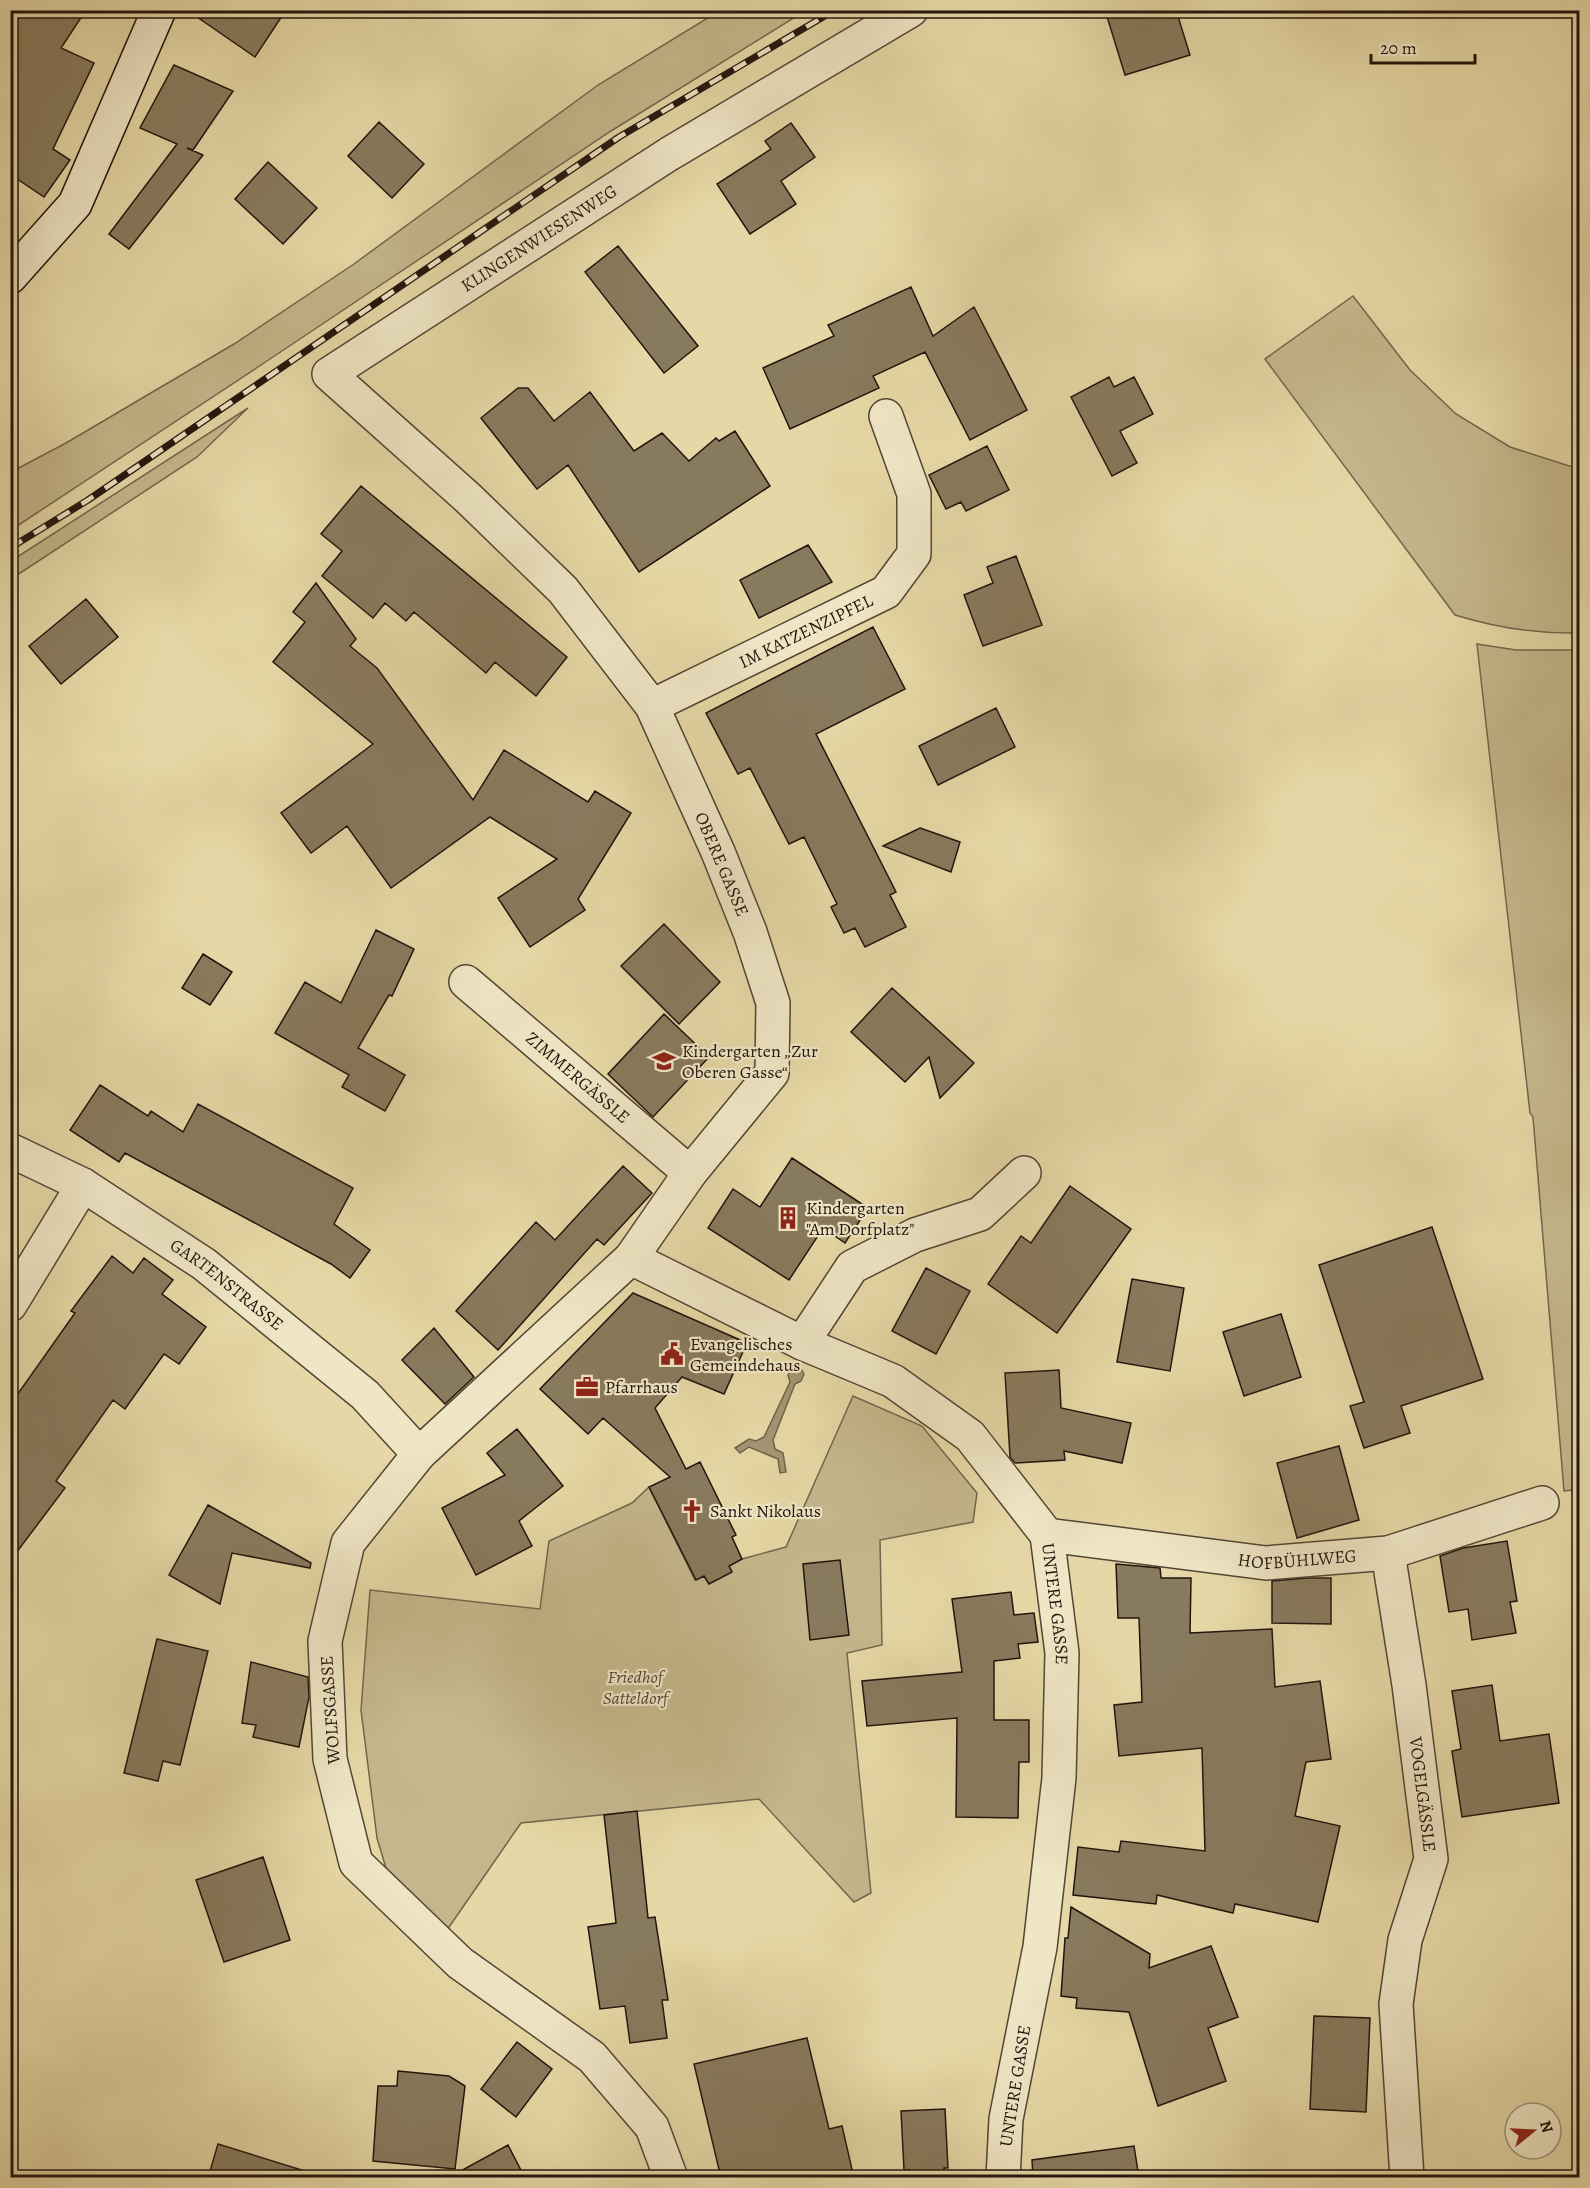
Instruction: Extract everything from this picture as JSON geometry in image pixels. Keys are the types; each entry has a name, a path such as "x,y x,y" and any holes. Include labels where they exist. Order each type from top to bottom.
{"street":[{"path":"10,277 75,204 159,10"},
{"name":"KLINGENWIESENWEG","path":"468,498 329,374 669,154 911,10"},
{"name":"IM KATZENZIPFEL","path":"652,706 886,592 914,554 914,495 886,416"},
{"name":"OBERE GASSE","path":"468,498 563,590 652,706 722,862 750,932 773,1003 772,1073 690,1173 631,1258"},
{"name":"ZIMMERGÄSSLE","path":"466,982 690,1173"},
{"name":"GARTENSTRASSE","path":"10,1150 83,1185 204,1264 365,1395 419,1454"},
{"path":"802,1343 852,1268 915,1235 980,1214 1024,1173"},
{"path":"10,1305 83,1185"},
{"name":"UNTERE GASSE","path":"631,1258 802,1343 892,1381 970,1436 1047,1535 1062,1653 1059,1778 1040,1947 1006,2119 1003,2178"},
{"name":"WOLFSGASSE","path":"631,1258 419,1454 348,1543 326,1641 330,1760 356,1863 460,1963 592,2057 652,2127 671,2178"},
{"name":"HOFBÜHLWEG","path":"1047,1535 1266,1563 1388,1553 1542,1503"},
{"name":"VOGELGÄSSLE","path":"1388,1553 1409,1685 1431,1859 1405,1940 1396,2004 1407,2178"}],"green space":[{"path":"719,11 805,11 611,131 11,530 11,472 66,443 234,344 354,264 598,85"},
{"path":"1353,296 1410,370 1456,414 1510,447 1579,469 1579,633 1516,629 1455,615 1265,359"},
{"path":"248,408 197,457 11,579 11,561"},
{"path":"1477,644 1516,650 1579,650 1580,1489 1564,1491 1533,1117 1530,1113"},
{"name":"Friedhof Satteldorf","path":"853,1396 922,1426 977,1493 973,1522 880,1540 882,1645 847,1653 871,1893 854,1902 759,1799 521,1823 447,1930 389,1878 377,1838 361,1710 370,1590 540,1609 549,1541 632,1503 649,1487 695,1580 704,1576 709,1584 732,1572 729,1566 742,1559 786,1547"}],"shaded area":[{"path":"800,1367 804,1374 801,1381 795,1384 773,1440 775,1449 783,1453 786,1472 780,1473 778,1459 749,1447 740,1453 735,1448 749,1439 756,1441 764,1437 790,1382 788,1375 792,1368"}],"building":[{"path":"10,10 86,10 61,48 94,63 53,149 70,160 44,197 10,174"},
{"path":"187,10 286,10 255,57"},
{"path":"1105,10 1176,10 1190,55 1125,75"},
{"path":"174,65 233,91 193,150 187,148 203,155 129,249 109,234 177,144 140,128"},
{"path":"379,122 424,164 392,198 348,156"},
{"path":"791,123 815,157 781,181 796,204 750,234 717,184 771,149 765,141"},
{"path":"268,162 317,208 283,244 235,199"},
{"path":"618,246 698,346 664,373 585,272"},
{"path":"911,287 933,336 974,307 1027,410 970,440 925,352 873,376 879,388 790,429 763,368 834,336 828,325"},
{"path":"1109,377 1114,387 1134,377 1153,414 1120,431 1137,463 1112,476 1071,397"},
{"path":"518,388 528,388 554,421 590,392 634,451 662,433 689,461 716,438 719,441 735,431 770,486 639,572 568,465 537,489 481,418"},
{"path":"987,446 1009,490 966,511 961,502 946,509 929,475"},
{"path":"361,486 567,657 536,696 495,662 486,673 414,612 406,621 385,603 373,618 322,576 342,551 321,534"},
{"path":"808,545 832,582 759,618 740,580"},
{"path":"1016,556 1042,625 983,646 964,595 993,583 987,567"},
{"path":"316,583 356,639 350,646 377,668 473,800 504,750 588,802 595,791 631,813 578,899 585,910 530,947 498,898 557,859 490,817 391,888 347,826 311,853 281,813 373,744 273,662 305,622 293,612"},
{"path":"86,599 118,637 61,684 29,646"},
{"path":"873,627 905,689 816,734 896,892 890,895 906,927 865,947 855,928 844,933 831,907 837,904 804,837 789,844 750,768 738,774 706,713"},
{"path":"996,708 1015,747 938,785 919,746"},
{"path":"920,828 960,842 951,872 883,846"},
{"path":"664,924 720,982 679,1024 621,966"},
{"path":"376,930 414,949 392,996 389,995 358,1048 405,1075 385,1111 342,1087 349,1075 275,1033 305,982 341,1003"},
{"path":"203,954 232,972 210,1005 182,988"},
{"path":"892,988 974,1063 940,1098 929,1057 905,1082 851,1032"},
{"path":"664,1014 709,1057 653,1117 608,1074"},
{"path":"100,1085 148,1116 151,1111 183,1132 198,1104 353,1188 334,1224 370,1250 350,1278 331,1264 125,1153 119,1162 70,1130"},
{"name":"Kindergarten \"Am Dorfplatz\"","path":"792,1158 868,1208 845,1243 823,1228 789,1280 708,1228 733,1189 760,1207"},
{"path":"623,1166 652,1193 604,1245 597,1239 498,1350 456,1311 536,1222 555,1240"},
{"path":"1070,1186 1131,1229 1057,1333 988,1284 1021,1236 1031,1243"},
{"path":"1432,1227 1483,1379 1401,1406 1410,1433 1364,1448 1350,1406 1364,1402 1319,1265"},
{"path":"112,1256 133,1273 144,1258 173,1280 162,1294 206,1327 179,1364 164,1354 125,1409 113,1400 56,1481 65,1488 10,1561 10,1405 75,1313 71,1311"},
{"path":"926,1268 970,1291 936,1354 892,1331"},
{"path":"1132,1279 1184,1288 1170,1371 1117,1362"},
{"path":"633,1293 747,1343 724,1394 682,1377 655,1408 686,1469 700,1462 736,1535 732,1537 742,1559 729,1566 732,1572 709,1584 704,1576 696,1580 649,1487 670,1477 603,1418 588,1434 540,1389"},
{"path":"1281,1314 1301,1377 1244,1396 1223,1332"},
{"path":"434,1328 474,1377 445,1404 402,1360"},
{"path":"1059,1370 1061,1408 1131,1423 1122,1463 1064,1451 1065,1460 1015,1463 1010,1457 1005,1373"},
{"path":"517,1429 563,1486 519,1521 532,1546 476,1575 442,1508 505,1475 487,1453"},
{"path":"1339,1446 1359,1520 1297,1538 1277,1463"},
{"path":"208,1505 311,1563 310,1568 232,1553 220,1604 169,1575"},
{"path":"1507,1541 1517,1601 1510,1602 1516,1633 1472,1640 1468,1609 1449,1612 1440,1556 1463,1548"},
{"path":"840,1560 849,1635 810,1640 803,1564"},
{"path":"1116,1564 1160,1568 1161,1578 1191,1578 1190,1633 1272,1629 1275,1687 1320,1681 1331,1759 1306,1762 1295,1816 1340,1826 1318,1922 1235,1904 1233,1913 1157,1895 1156,1904 1073,1895 1078,1847 1119,1852 1121,1841 1205,1851 1202,1748 1119,1756 1114,1705 1142,1702 1139,1618 1118,1618"},
{"path":"1331,1578 1331,1624 1272,1623 1272,1581"},
{"path":"1011,1592 1014,1615 1034,1613 1038,1642 1018,1644 1020,1658 994,1661 994,1720 1029,1720 1029,1762 1019,1762 1018,1818 956,1817 957,1718 867,1726 862,1681 962,1672 952,1599"},
{"path":"157,1639 208,1651 180,1765 163,1761 158,1781 124,1773"},
{"path":"251,1662 308,1677 309,1697 299,1747 253,1737 256,1725 242,1723"},
{"path":"1492,1685 1500,1741 1549,1734 1559,1803 1462,1817 1452,1751 1461,1749 1452,1691"},
{"path":"637,1811 648,1918 655,1917 668,2000 662,2000 667,2038 630,2043 625,2006 600,2009 588,1927 616,1923 604,1815"},
{"path":"263,1857 290,1940 224,1962 196,1880"},
{"path":"1071,1907 1150,1954 1149,1968 1211,1946 1238,2017 1208,2028 1226,2081 1158,2106 1129,2012 1076,2008 1077,1998 1061,1996 1065,1938 1068,1938"},
{"path":"1314,2016 1370,2018 1366,2112 1310,2109"},
{"path":"807,2038 829,2129 842,2126 854,2178 721,2178 694,2064"},
{"path":"517,2042 552,2069 516,2117 481,2089"},
{"path":"398,2071 449,2076 465,2086 455,2169 373,2161 378,2086 397,2086"},
{"path":"945,2109 948,2168 944,2168 945,2178 911,2178 910,2170 904,2170 901,2111"},
{"path":"218,2144 305,2171 304,2178 208,2178"},
{"path":"508,2145 525,2178 448,2178"},
{"path":"1134,2146 1139,2178 1033,2178 1032,2160"}],"railway":[{"path":"10,548 88,500 619,137 835,10"}],"place":[{"name":"Kindergarten „Zur Oberen Gasse“","path":"664,1061"},
{"name":"Kindergarten \"Am Dorfplatz\"","path":"788,1218"},
{"name":"Evangelisches Gemeindehaus","path":"672,1354"},
{"name":"Pfarrhaus","path":"587,1387"},
{"name":"Sankt Nikolaus","path":"692,1511"}]}
